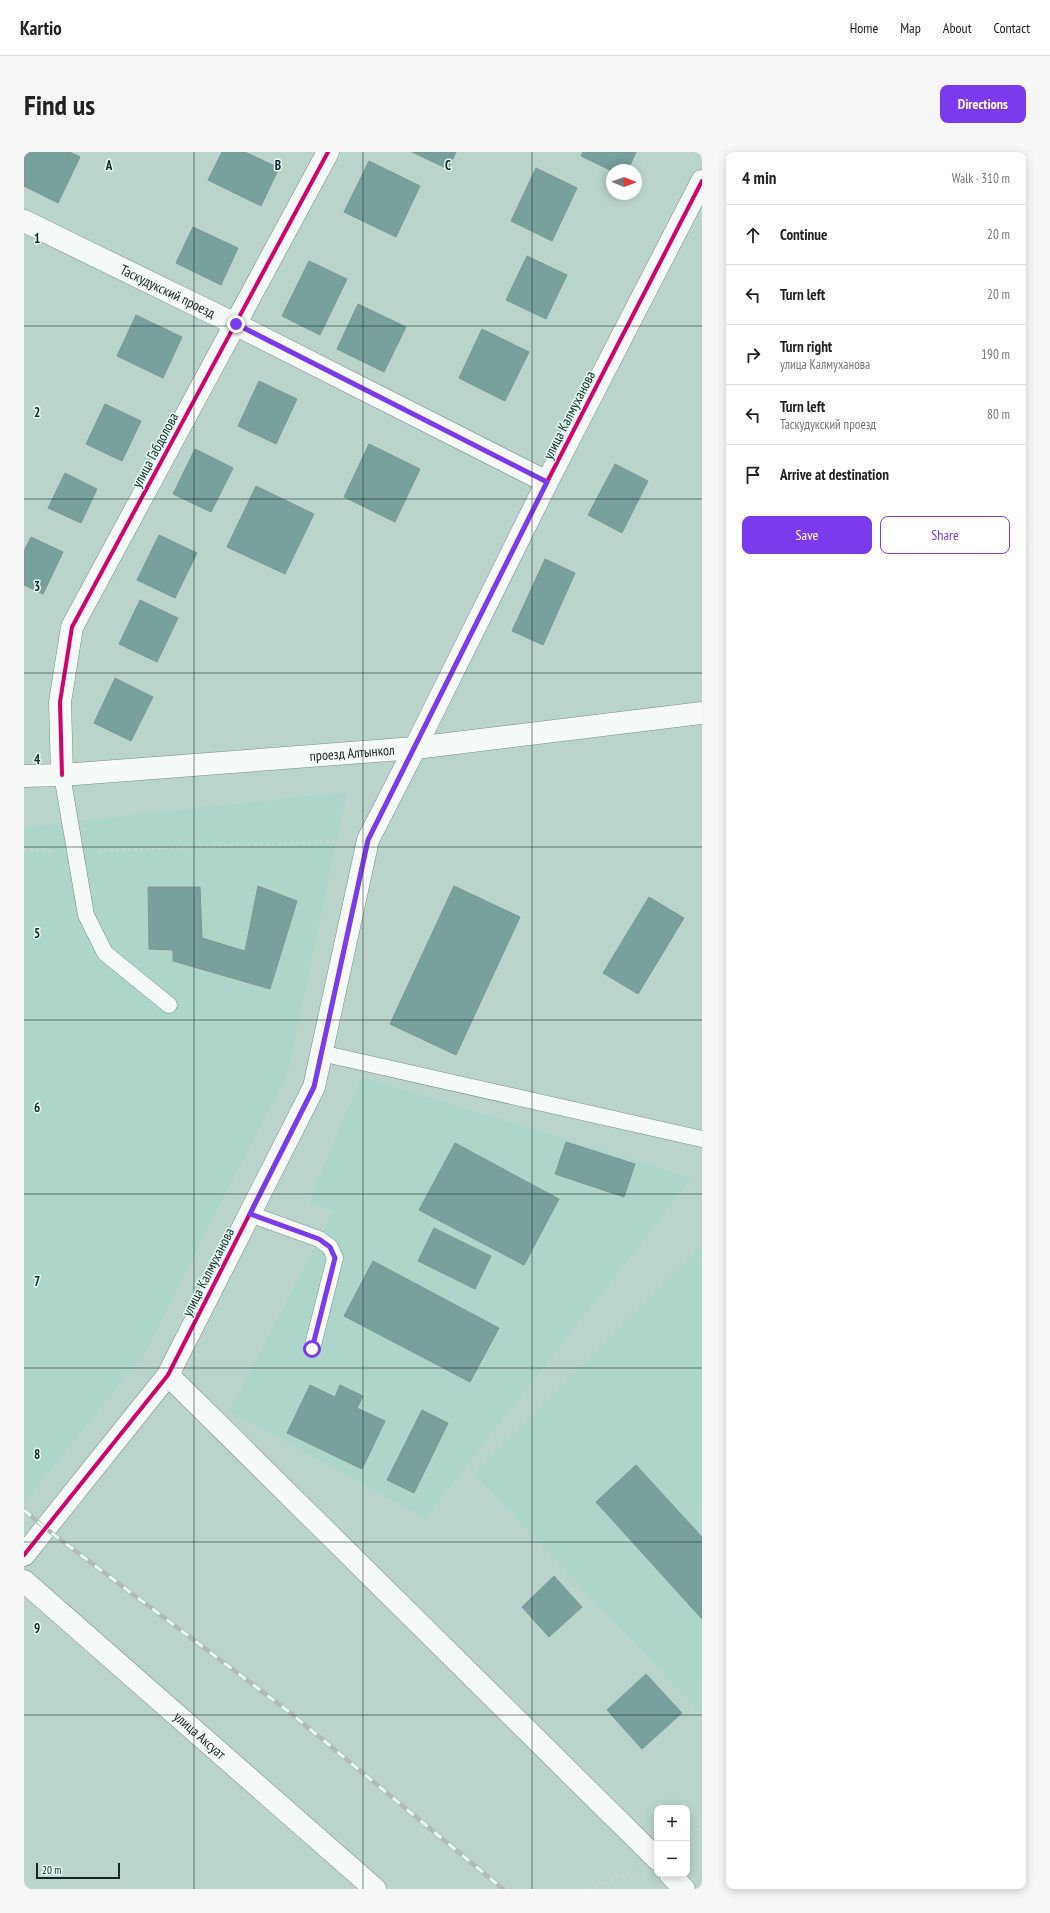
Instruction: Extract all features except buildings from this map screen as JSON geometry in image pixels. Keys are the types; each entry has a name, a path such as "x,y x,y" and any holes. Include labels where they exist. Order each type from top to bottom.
{"street":[{"name":"улица Габдолова","path":"62,775 60,702 72,627 328,152"},
{"name":"улица Калмуханова","path":"24,1555 168,1375 314,1087 368,840 547,482 702,181"},
{"name":"Таскудукский проезд","path":"24,221 236,324 547,482"},
{"name":"проезд Алтынкол","path":"24,776 62,775 415,748 702,712"},
{"path":"168,1375 654,1856"},
{"name":"улица Аксуат","path":"24,1581 375,1889"},
{"path":"673,1877 684,1889"}],"lane":[{"path":"62,775 86,915 105,953 169,1005"},
{"path":"321,1053 702,1139"},
{"path":"250,1214 319,1239 330,1247 335,1258 312,1349"}],"path":[{"path":"24,849 76,852 368,840"},
{"path":"690,1835 702,1825"},
{"path":"588,1889 637,1870"}],"shaded area":[{"path":"347,792 288,1072 144,1354 24,1503 24,827"},
{"path":"362,1077 692,1178 425,1518 230,1411 333,1211 309,1202"},
{"path":"702,1245 702,1714 474,1474"}],"railway":[{"path":"24,1510 45,1528 288,1711 503,1889"}],"cycle path":[{"path":"62,775 60,702 72,627 328,152"},
{"path":"24,1555 168,1375 314,1087 368,840 547,482 702,181"}],"route":[{"path":"236,324 547,482 368,840 314,1087 250,1214 319,1239 330,1247 335,1258 312,1349"}]}
